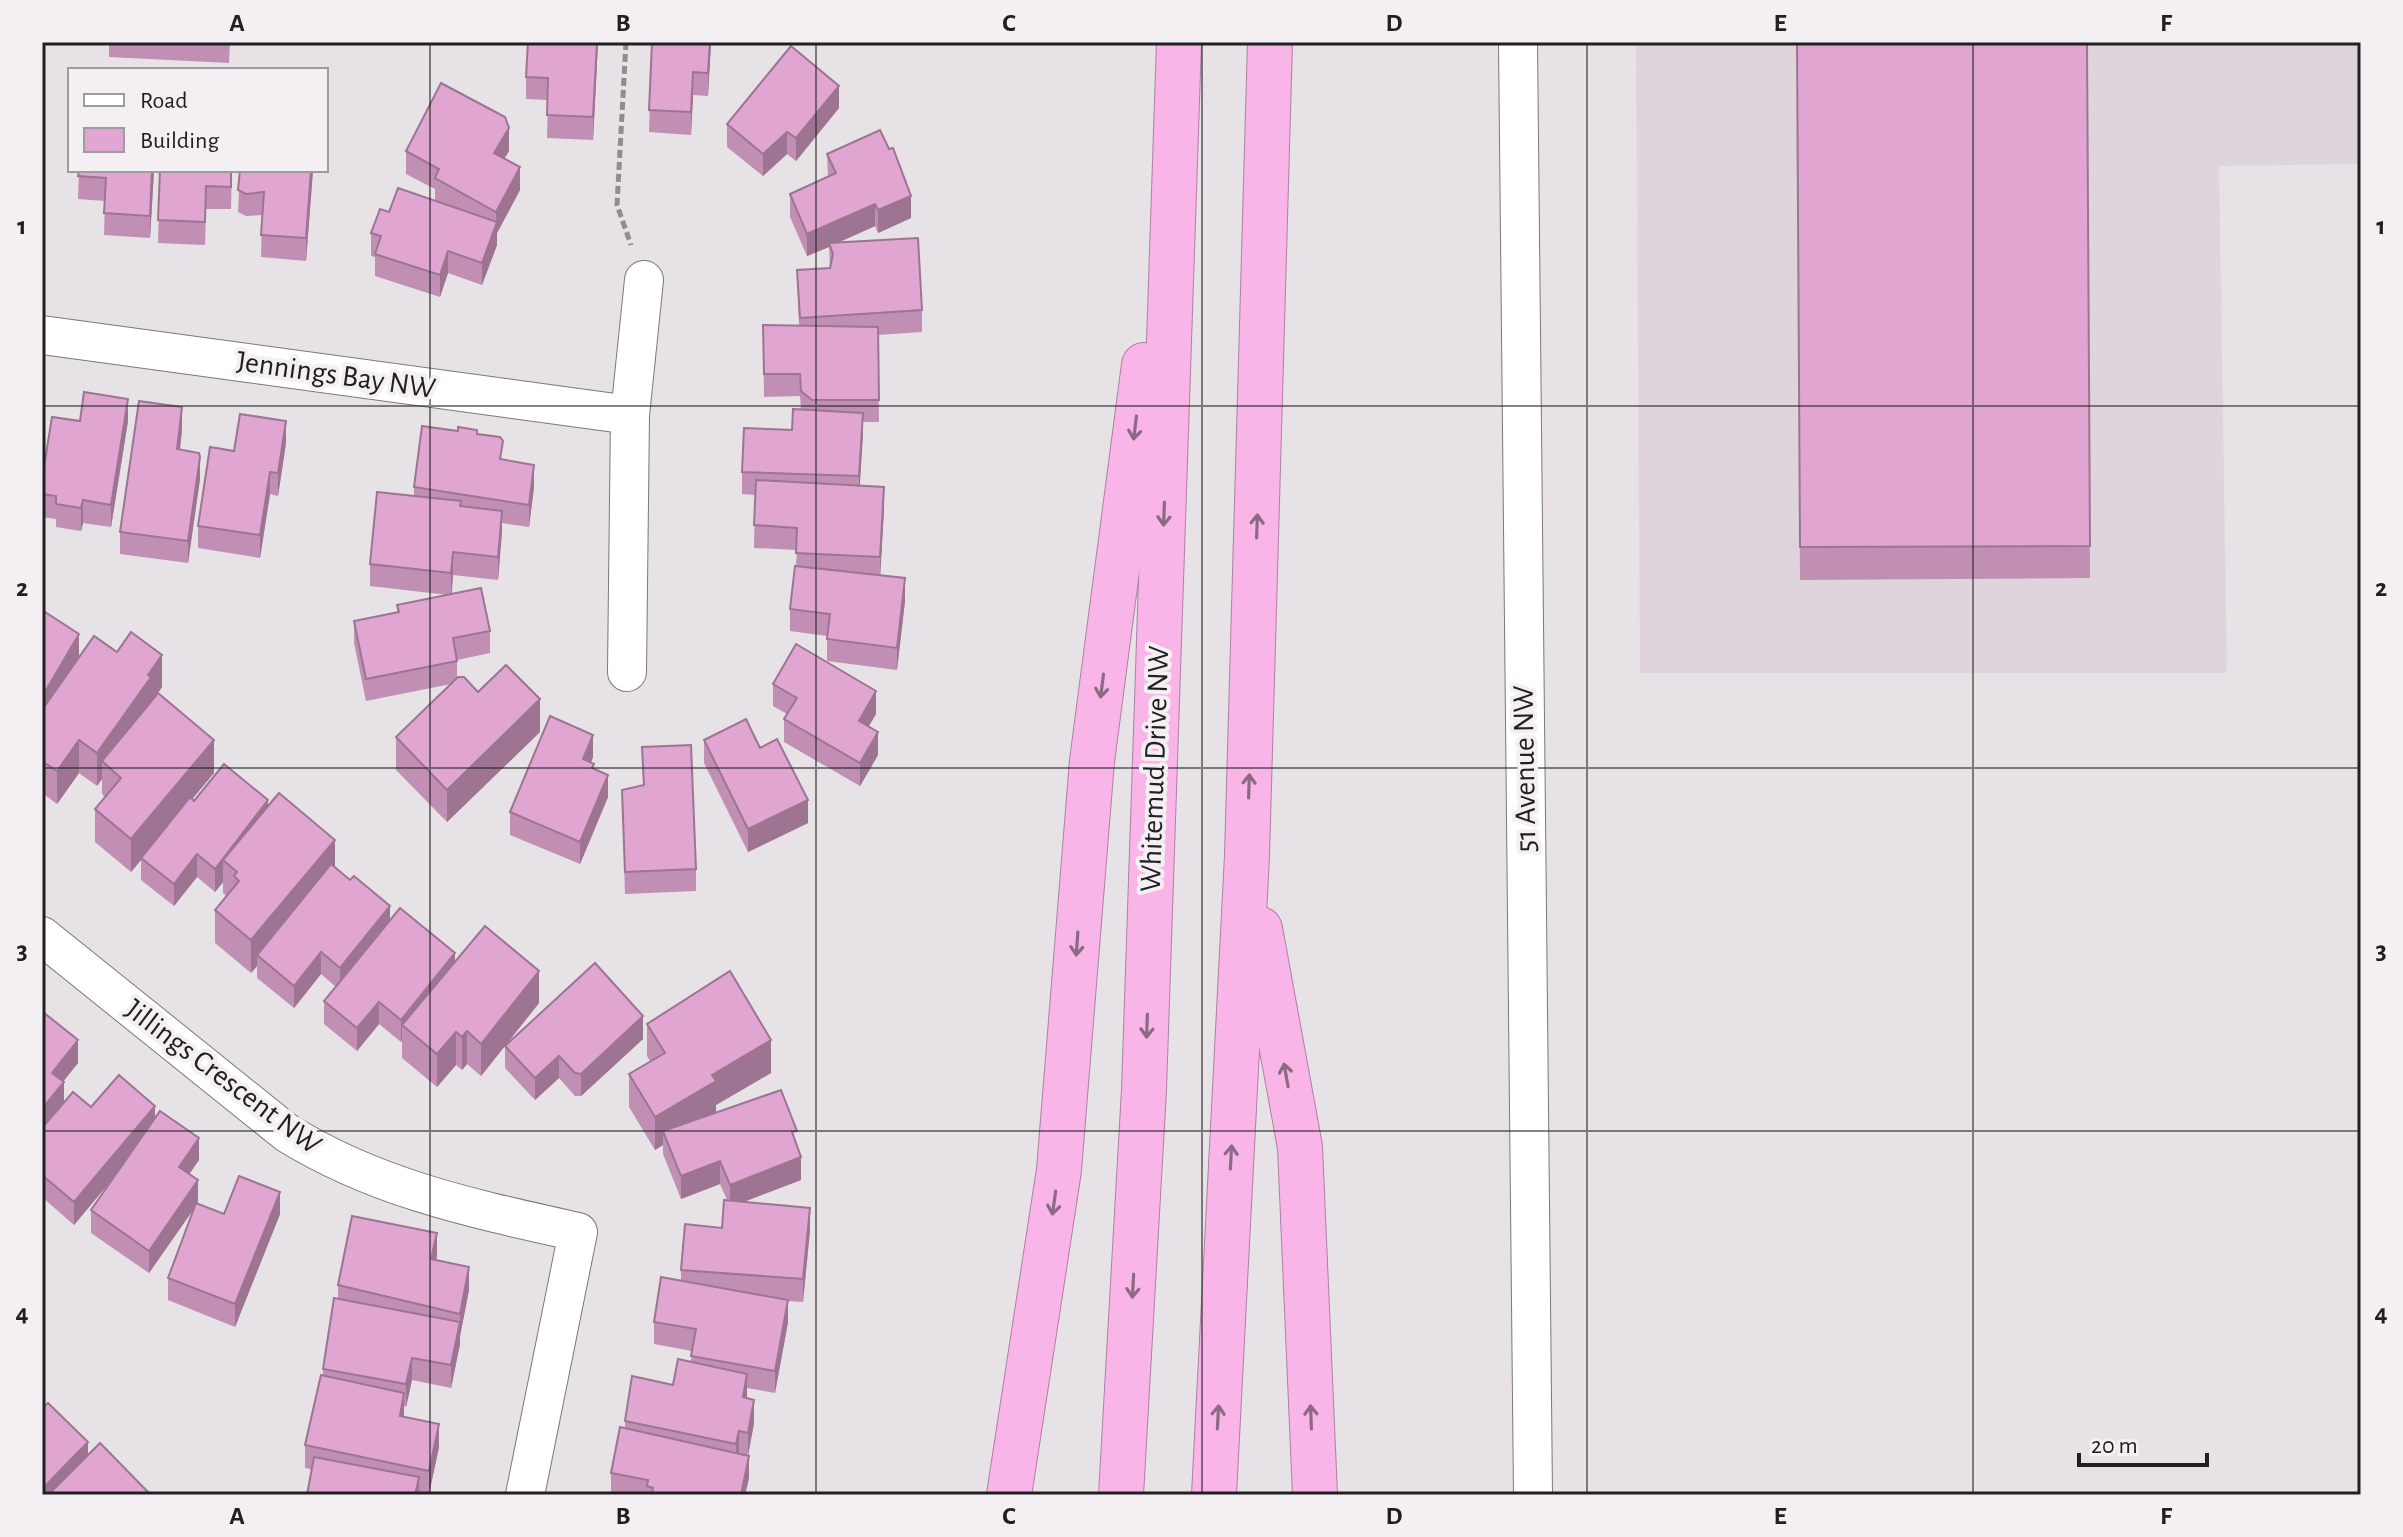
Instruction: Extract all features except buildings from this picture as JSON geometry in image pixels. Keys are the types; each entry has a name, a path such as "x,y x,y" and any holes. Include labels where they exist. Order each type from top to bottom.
{"highway":[{"name":"Whitemud Drive NW","path":"1121,1495 1144,1090 1179,42"},
{"path":"1214,1495 1247,856 1270,42"},
{"path":"1009,1495 1059,1170 1092,761 1178,101"},
{"path":"1247,856 1300,1147 1315,1495"}],"street":[{"name":"51 Avenue NW","path":"1518,42 1533,1495"},
{"path":"627,672 630,415 644,280"},
{"name":"Jennings Bay NW","path":"42,335 630,415"},
{"name":"Jillings Crescent NW","path":"42,936 287,1133 325,1157 418,1195 578,1232 525,1495"}],"path":[{"path":"626,42 617,205 644,280"}],"shaded area":[{"path":"1636,42 2361,42 2361,164 2219,166 2227,673 1640,673"}]}
